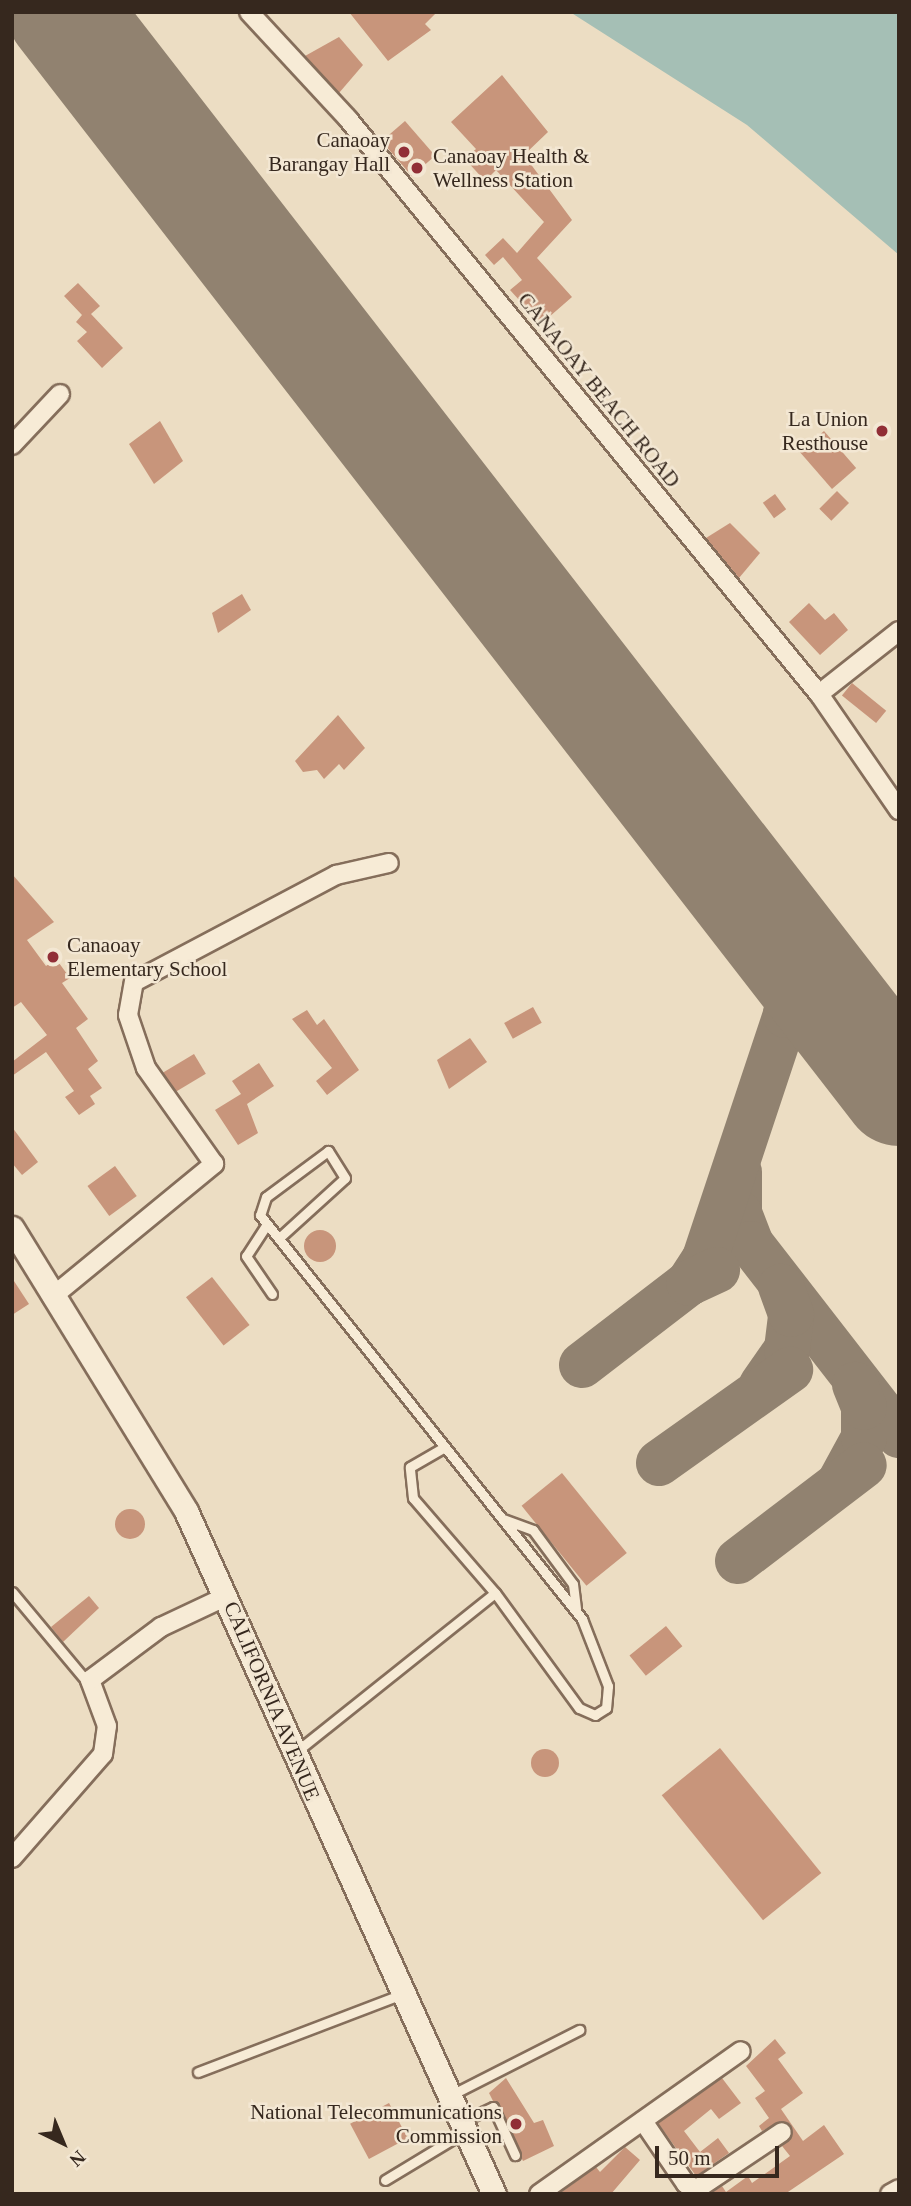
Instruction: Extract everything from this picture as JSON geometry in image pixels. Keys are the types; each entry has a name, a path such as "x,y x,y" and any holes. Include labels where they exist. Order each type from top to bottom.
{"street":[{"name":"CANAOAY BEACH ROAD","path":"249,12 348,119 820,694 899,810"},
{"path":"12,445 60,394"},
{"path":"820,694 899,631"},
{"path":"52,1297 214,1164 146,1068 128,1015 134,982 335,875 389,863"},
{"name":"CALIFORNIA AVENUE","path":"12,1228 186,1511 227,1596 495,2194"},
{"path":"12,1858 103,1754 107,1726 89,1684 160,1628 227,1596"},
{"path":"539,2194 741,2051"},
{"path":"643,2121 686,2184 697,2189 782,2132"},
{"path":"890,2194 899,2189"}],"lane":[{"path":"279,1238 345,1178 328,1151 260,1204 267,1224 576,1610"},
{"path":"267,1224 246,1256 272,1294"},
{"path":"444,1447 410,1467 408,1489 495,1593 579,1709 595,1715 606,1708 607,1686 576,1610 573,1584 533,1530 503,1519"},
{"path":"12,1592 89,1684"},
{"path":"296,1752 495,1593"},
{"path":"198,2072 404,1993"},
{"path":"451,2095 579,2030"},
{"path":"385,2179 493,2107 514,2155"}],"shaded area":[{"path":"570,12 899,12 899,255 747,125"}],"building":[{"path":"349,12 437,12 425,24 431,30 388,61"},
{"path":"339,37 363,65 339,93 305,56"},
{"path":"502,75 548,132 524,155 572,220 537,258 572,297 541,324 510,290 522,280 503,257 494,265 485,255 503,238 517,253 544,222 496,170 485,181 465,159 476,149 451,122"},
{"name":"Canaoay Barangay Hall","path":"405,121 435,156 412,176 382,141"},
{"path":"78,283 100,306 91,314 123,348 102,368 77,341 87,332 76,322 82,315 64,296"},
{"path":"160,421 183,461 154,484 129,444"},
{"path":"824,431 856,468 832,489 800,452"},
{"path":"837,491 849,503 831,521 819,509"},
{"path":"775,494 786,509 774,518 763,503"},
{"path":"730,523 760,553 739,578 706,538"},
{"path":"242,594 251,610 218,633 212,613"},
{"path":"809,603 825,620 834,613 848,630 820,655 789,622"},
{"path":"852,683 886,711 876,723 842,695"},
{"path":"338,715 365,748 344,770 339,764 324,779 317,770 303,772 295,761"},
{"path":"12,874 54,922 27,940 46,966 56,959 70,978 62,983 88,1019 76,1028 98,1061 88,1069 102,1088 90,1096 95,1104 79,1115 65,1097 74,1091 46,1052 12,1076 12,1062 47,1035 21,1002 12,1008"},
{"path":"533,1007 542,1023 513,1039 504,1023"},
{"path":"307,1010 317,1025 324,1019 359,1070 327,1095 316,1081 332,1068 292,1019"},
{"path":"470,1038 487,1062 449,1089 437,1060"},
{"path":"194,1054 206,1074 175,1092 163,1073"},
{"path":"259,1063 274,1086 247,1104 258,1133 238,1145 215,1110 241,1094 232,1081"},
{"path":"12,1127 38,1162 22,1175 12,1163"},
{"path":"115,1166 137,1196 109,1216 87,1186"},
{"path":"320,1230 331,1235 336,1246 331,1257 320,1262 309,1257 304,1246 309,1235"},
{"path":"212,1277 250,1325 224,1345 186,1297"},
{"path":"12,1278 29,1304 12,1315"},
{"path":"562,1473 627,1553 586,1586 522,1506"},
{"path":"130,1509 141,1513 145,1524 141,1535 130,1539 119,1535 115,1524 119,1513"},
{"path":"89,1596 99,1608 63,1642 51,1627"},
{"path":"666,1626 682,1646 646,1676 629,1656"},
{"path":"720,1748 821,1873 763,1920 662,1795"},
{"path":"545,1749 555,1753 559,1763 555,1773 545,1777 535,1773 531,1763 535,1753"},
{"path":"775,2039 786,2053 778,2059 803,2093 781,2109 803,2141 824,2125 844,2154 785,2194 710,2194 722,2186 726,2192 748,2176 752,2183 790,2156 782,2146 792,2136 791,2125 781,2121 762,2131 759,2126 769,2118 755,2098 765,2091 746,2066"},
{"path":"506,2078 534,2123 543,2120 554,2146 523,2161 489,2093"},
{"path":"722,2078 741,2103 719,2119 711,2109 684,2131 700,2152 718,2138 729,2153 696,2176 658,2123"},
{"path":"389,2103 408,2138 369,2159 350,2124"},
{"path":"625,2147 640,2160 611,2194 559,2194 596,2167 600,2172"}],"taxiway":[{"path":"689,1283 705,1258 786,1015 791,969 777,933"},
{"path":"786,1015 810,995 843,1018"},
{"path":"739,1172 739,1213 751,1244 899,1435"},
{"path":"582,1365 689,1283 717,1270"},
{"path":"762,1385 787,1349 791,1314 781,1287"},
{"path":"659,1463 790,1370"},
{"path":"840,1482 864,1438 864,1407 855,1385"},
{"path":"738,1561 864,1465"}],"runway":[{"path":"63,12 899,1090"}],"place":[{"name":"Canaoay Barangay Hall","path":"404,152"},
{"name":"Canaoay Health & Wellness Station","path":"417,168"},
{"name":"La Union Resthouse","path":"882,431"},
{"name":"Canaoay Elementary School","path":"53,957"},
{"name":"National Telecommunications Commission","path":"516,2124"}]}
